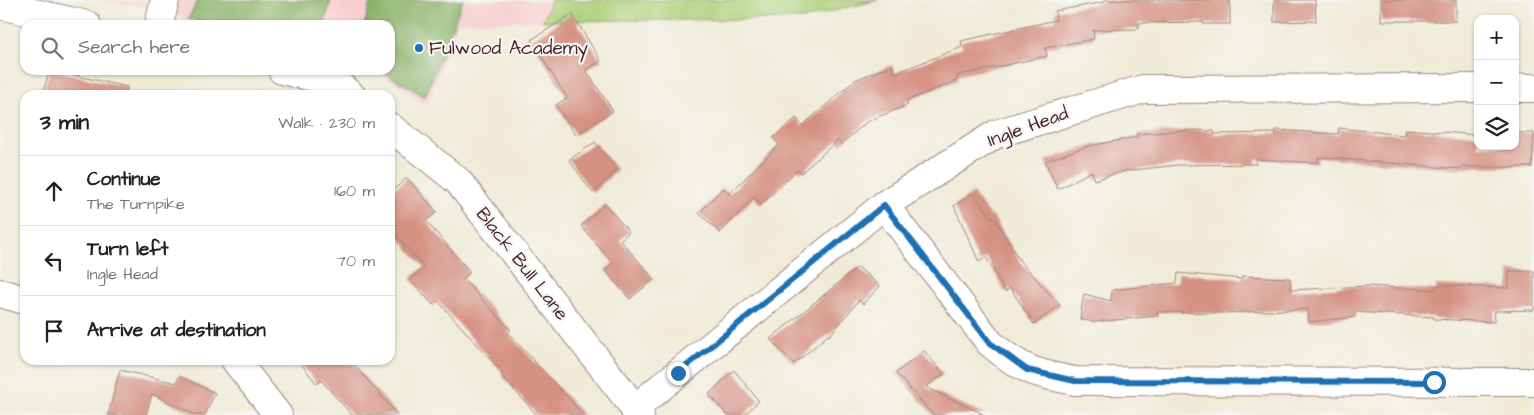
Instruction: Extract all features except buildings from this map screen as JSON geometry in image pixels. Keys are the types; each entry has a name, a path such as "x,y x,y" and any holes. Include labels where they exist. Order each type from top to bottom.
{"street":[{"path":"160,20 165,0"},
{"path":"0,5 65,20"},
{"path":"304,75 335,82 345,90"},
{"name":"Ingle Head","path":"637,412 884,205 996,134 1143,89 1474,88"},
{"path":"1519,88 1534,88"},
{"name":"Black Bull Lane","path":"395,130 458,181 637,412"},
{"path":"884,205 990,343 1027,370 1049,376 1075,381 1534,382"},
{"path":"0,293 20,299"},
{"path":"239,365 278,415"}],"shaded area":[{"name":"Fulwood Academy","path":"98,0 875,0 802,19 458,22 427,106 393,82 378,75 395,75 395,20 194,20 132,5"}],"green space":[{"path":"198,0 331,0 325,20 188,19"},
{"path":"371,0 463,0 425,97 388,75 395,75 395,20 365,20"},
{"path":"551,0 878,0 802,19 543,21"}],"place":[{"name":"Fulwood Academy","path":"419,48"}],"route":[{"path":"678,373 884,205 990,343 1008,358 1027,370 1075,381 1434,382"}]}
